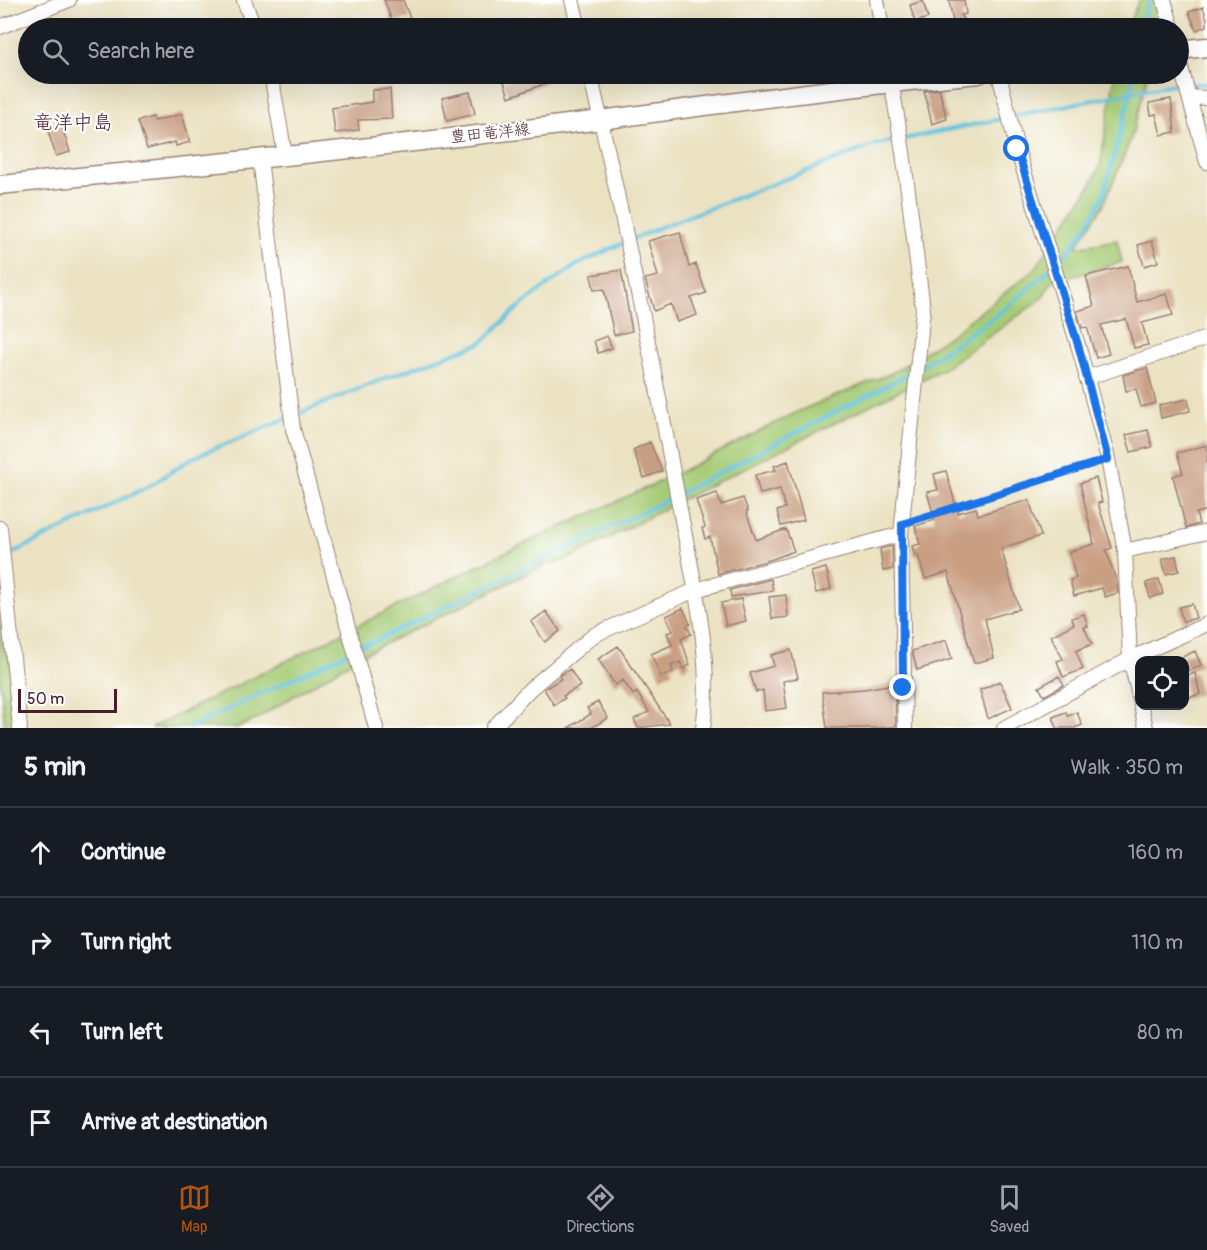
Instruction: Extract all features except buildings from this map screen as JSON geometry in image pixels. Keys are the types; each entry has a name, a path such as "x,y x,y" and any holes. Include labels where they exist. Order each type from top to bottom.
{"main road":[{"path":"1189,49 1207,47"},
{"name":"豊田竜洋線","path":"0,185 260,159 600,120 849,84"}],"street":[{"path":"23,18 69,0"},
{"path":"576,18 572,0 585,0"},
{"path":"877,0 880,18"},
{"path":"246,1 251,18"},
{"path":"1166,2 1170,18"},
{"path":"0,27 18,20"},
{"path":"272,84 285,155"},
{"path":"592,84 658,394 695,590 706,671 703,728"},
{"path":"891,84 903,152 923,309 901,529 905,728"},
{"path":"1001,84 1017,149 1079,348 1108,459 1125,551 1130,659 1135,680"},
{"path":"1186,84 1207,162"},
{"path":"1189,98 1207,98"},
{"path":"260,159 293,429 376,728"},
{"path":"1086,378 1207,338"},
{"path":"0,528 20,728"},
{"path":"493,728 530,689 594,635 695,590 901,529"},
{"path":"1125,551 1207,532"},
{"path":"1004,728 1130,659 1207,624"},
{"path":"1142,710 1146,728"}],"path":[{"path":"901,529 1108,459"}],"green space":[{"path":"1139,0 1168,0 1164,18 1131,18"},
{"path":"1113,84 1145,84 1131,139 1103,206 1076,247 1117,240 1122,262 1058,281 1056,277 1040,300 945,368 679,501 569,559 545,565 360,656 253,721 237,728 151,728 502,554 674,475 799,411 894,372 952,334 1035,269 1090,186 1100,166"},
{"path":"0,565 21,728 5,728 0,682"}],"waterway":[{"path":"1143,18 1150,0"},
{"path":"1056,264 1085,229 1103,197 1132,84"},
{"path":"1013,116 1182,84"},
{"path":"1190,84 1207,84"},
{"path":"904,139 1006,118"},
{"path":"295,415 383,379 481,343 518,308 556,279 577,265 610,249 658,228 874,145 897,140"},
{"path":"921,367 1004,310 1051,269"},
{"path":"357,647 375,641 661,503 914,371"},
{"path":"11,554 151,485 192,458 288,418"},
{"path":"189,728 351,651"}],"district":[{"name":"竜洋中島","path":"73,122"}],"route":[{"path":"903,688 902,524 1108,459 1079,348 1017,149"}]}
